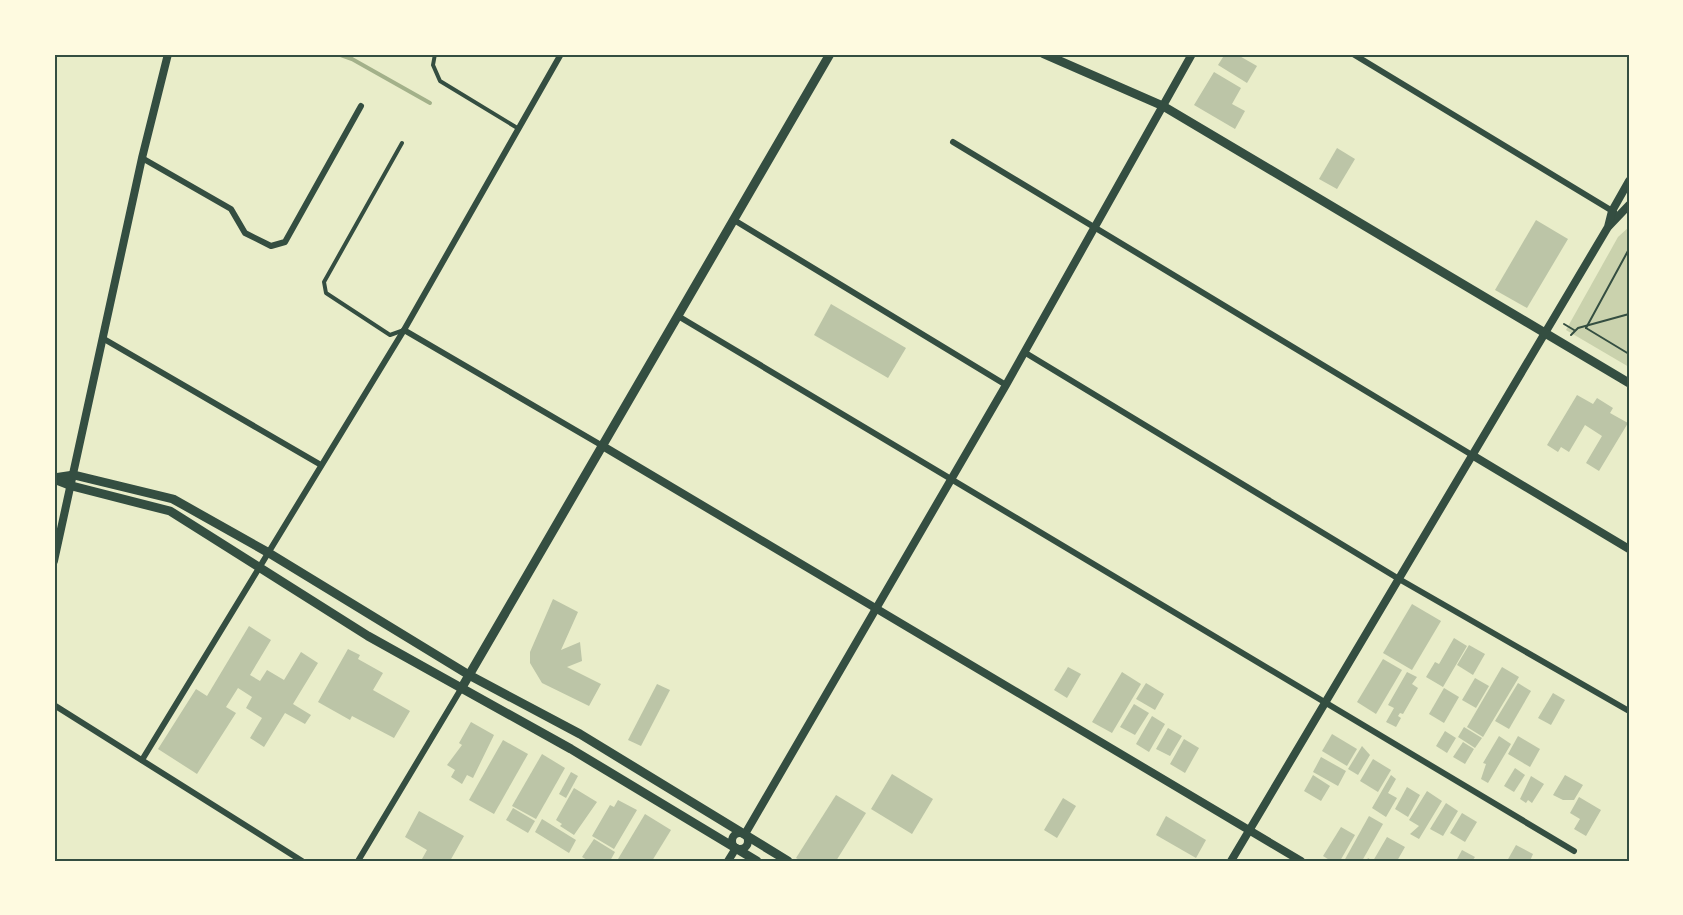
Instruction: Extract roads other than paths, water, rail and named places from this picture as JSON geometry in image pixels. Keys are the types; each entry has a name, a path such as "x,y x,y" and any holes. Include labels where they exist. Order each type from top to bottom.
{"main road":[{"path":"461,689 830,54"},
{"path":"1044,54 1163,106 1629,383"},
{"path":"54,478 74,475 173,499 269,553 377,621 469,675 580,734 788,861"},
{"path":"54,478 72,486 170,511 261,566 368,636 570,749 757,861"},
{"path":"368,636 377,621"},
{"path":"570,749 580,734"}],"street":[{"path":"54,561 142,158 168,54"},
{"path":"142,760 404,330 561,54"},
{"path":"728,861 736,848 741,850 748,845 748,838 745,834 1006,385 1192,54"},
{"path":"1353,54 1621,216"},
{"path":"142,158 231,209 245,233 271,246 280,245 285,242 360,106"},
{"path":"953,142 1629,549"},
{"path":"1231,861 1544,331 1608,227 1612,211 1629,181"},
{"path":"1608,227 1621,216 1629,205"},
{"path":"734,220 1006,385"},
{"path":"678,316 1575,851"},
{"path":"404,330 1301,861"},
{"path":"104,339 321,465"},
{"path":"1024,352 1399,579 1629,711"},
{"path":"358,861 461,689"},
{"path":"54,705 302,861"}],"lane":[{"path":"435,54 433,65 440,81 520,129"},
{"path":"402,143 324,282 327,293 390,335 404,330"}],"waterway":[{"path":"338,54 352,59 430,103"}]}
